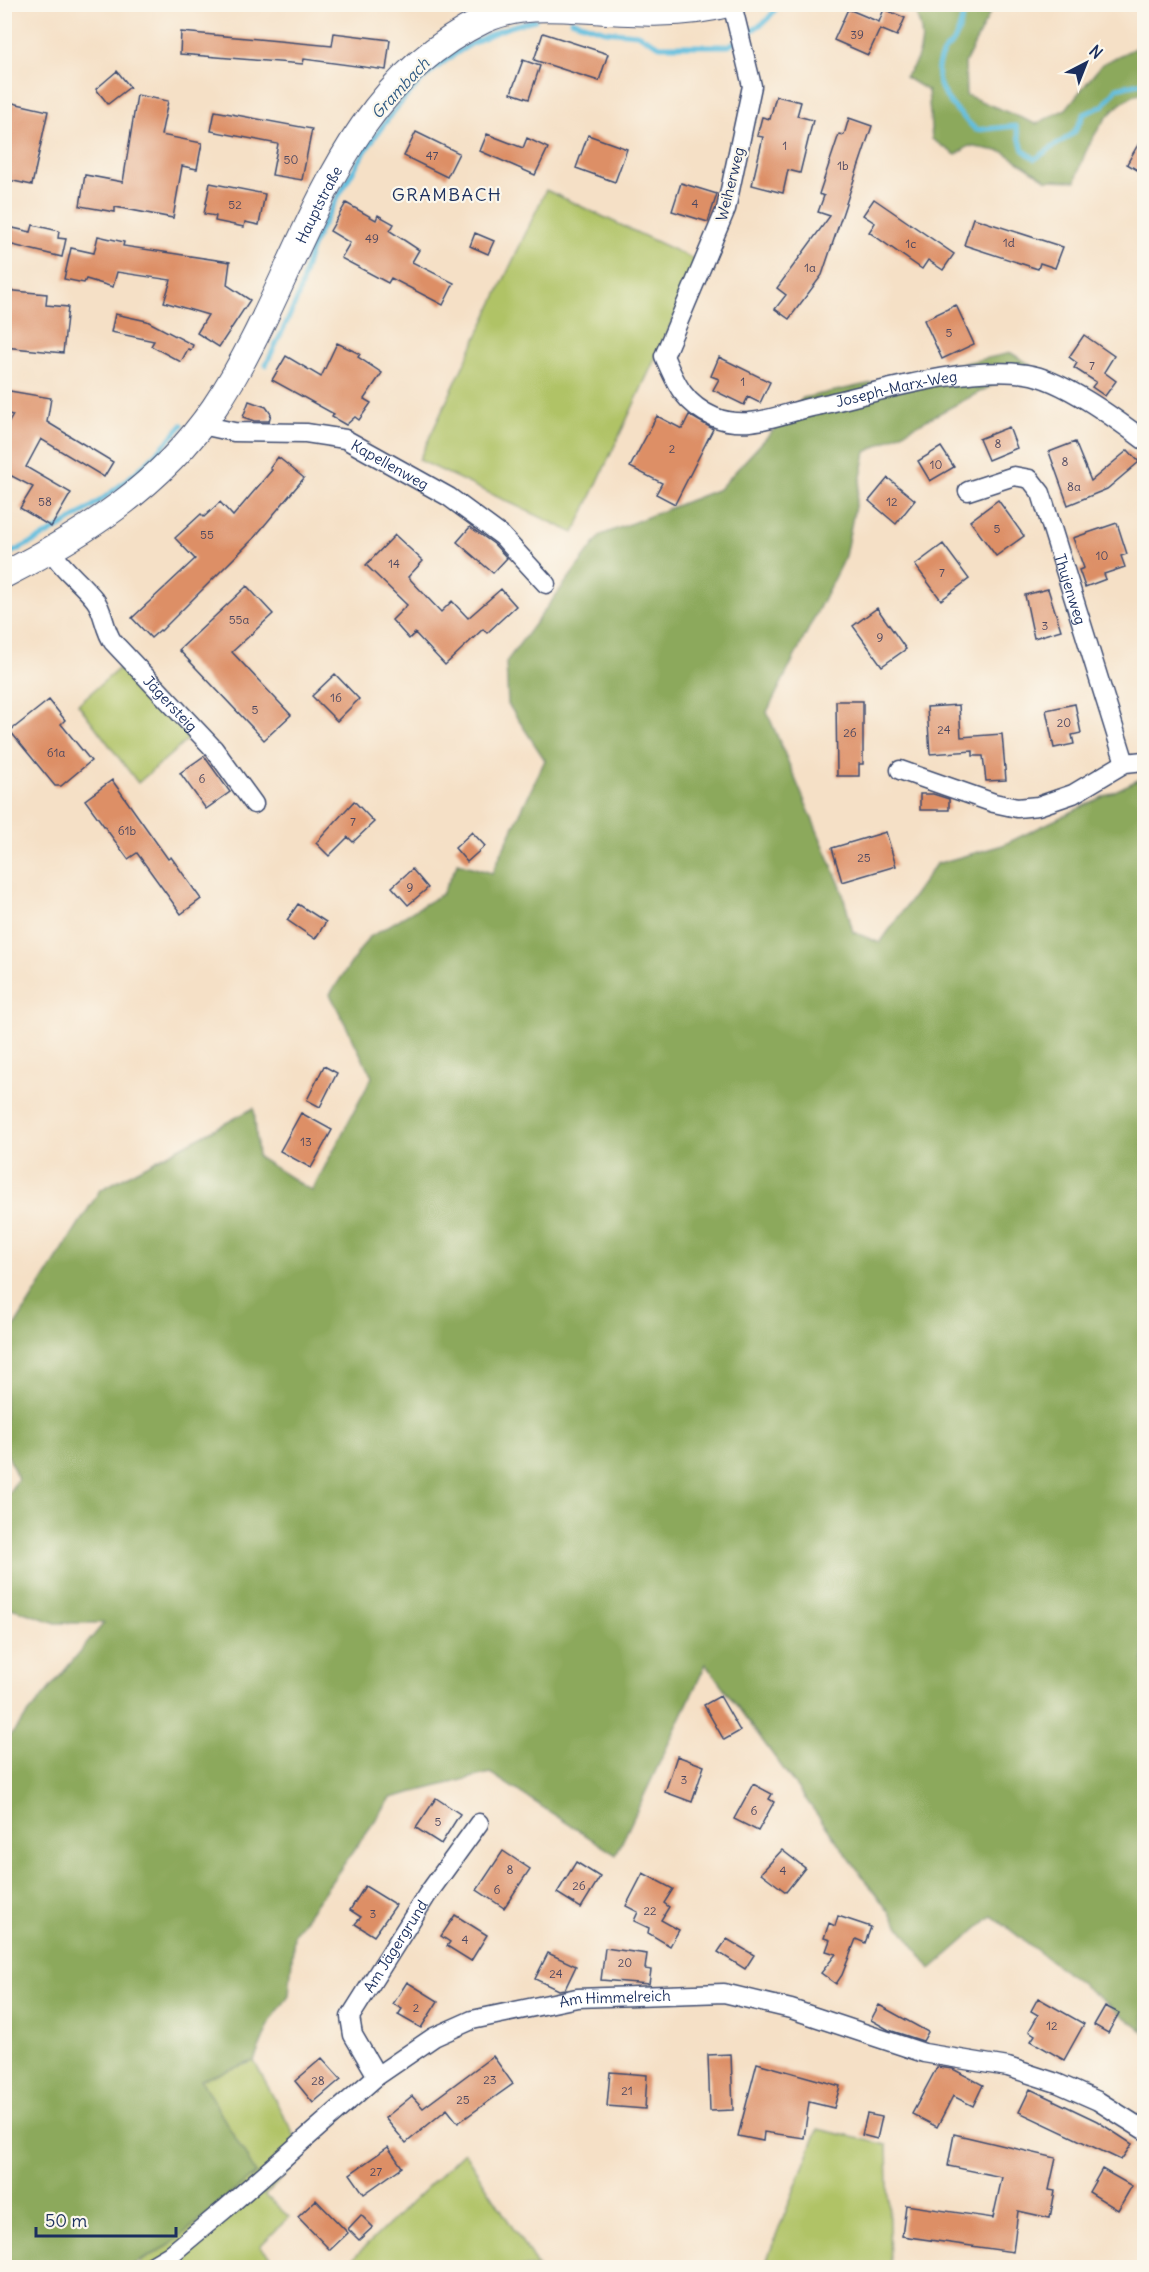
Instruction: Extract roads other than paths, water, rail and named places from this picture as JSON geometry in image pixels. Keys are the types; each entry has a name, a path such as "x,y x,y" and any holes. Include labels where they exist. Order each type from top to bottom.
{"main road":[{"name":"Hauptstraße","path":"4,575 96,524 141,489 202,425 251,347 338,163 373,113 422,60 470,27 509,11 558,9 672,13 728,4"}],"street":[{"name":"Weiherweg","path":"664,356 726,209 752,86 732,4"},
{"name":"Joseph-Marx-Weg","path":"664,356 679,391 699,408 716,418 778,419 805,409 918,384 991,372 1011,372 1038,376 1077,395 1144,441"},
{"name":"Kapellenweg","path":"202,425 234,432 306,433 345,439 449,497 502,536 546,584"},
{"name":"Thujenweg","path":"968,491 1014,476 1030,479 1041,493 1125,763"},
{"name":"Jägersteig","path":"51,551 61,566 97,601 105,632 113,642 214,749 254,804"},
{"path":"900,770 994,803 1017,808 1038,806 1073,794 1125,763 1144,761"},
{"name":"Am Jägergrund","path":"377,2076 353,2035 350,2017 427,1895 479,1822"},
{"name":"Am Himmelreich","path":"148,2268 170,2255 216,2217 377,2076 434,2037 472,2020 578,1998 724,1993 791,2009 924,2053 1008,2067 1058,2083 1098,2102 1144,2130"}],"waterway":[{"name":"Grambach","path":"571,20 605,31 637,34 660,46 729,46 766,21 780,4"},
{"name":"Grambach","path":"972,4 965,13 954,41 942,55 938,66 941,87 953,106 976,130 1016,126 1023,150 1035,159 1074,133 1084,114 1103,106 1117,88 1144,82"},
{"name":"Grambach","path":"266,365 297,299 309,256 318,234 380,129 400,104 446,60 473,43 502,30 535,20"},
{"path":"4,556 54,530 100,500 144,465 182,425"}],"district":[{"name":"GRAMBACH","path":"447,194"}]}
